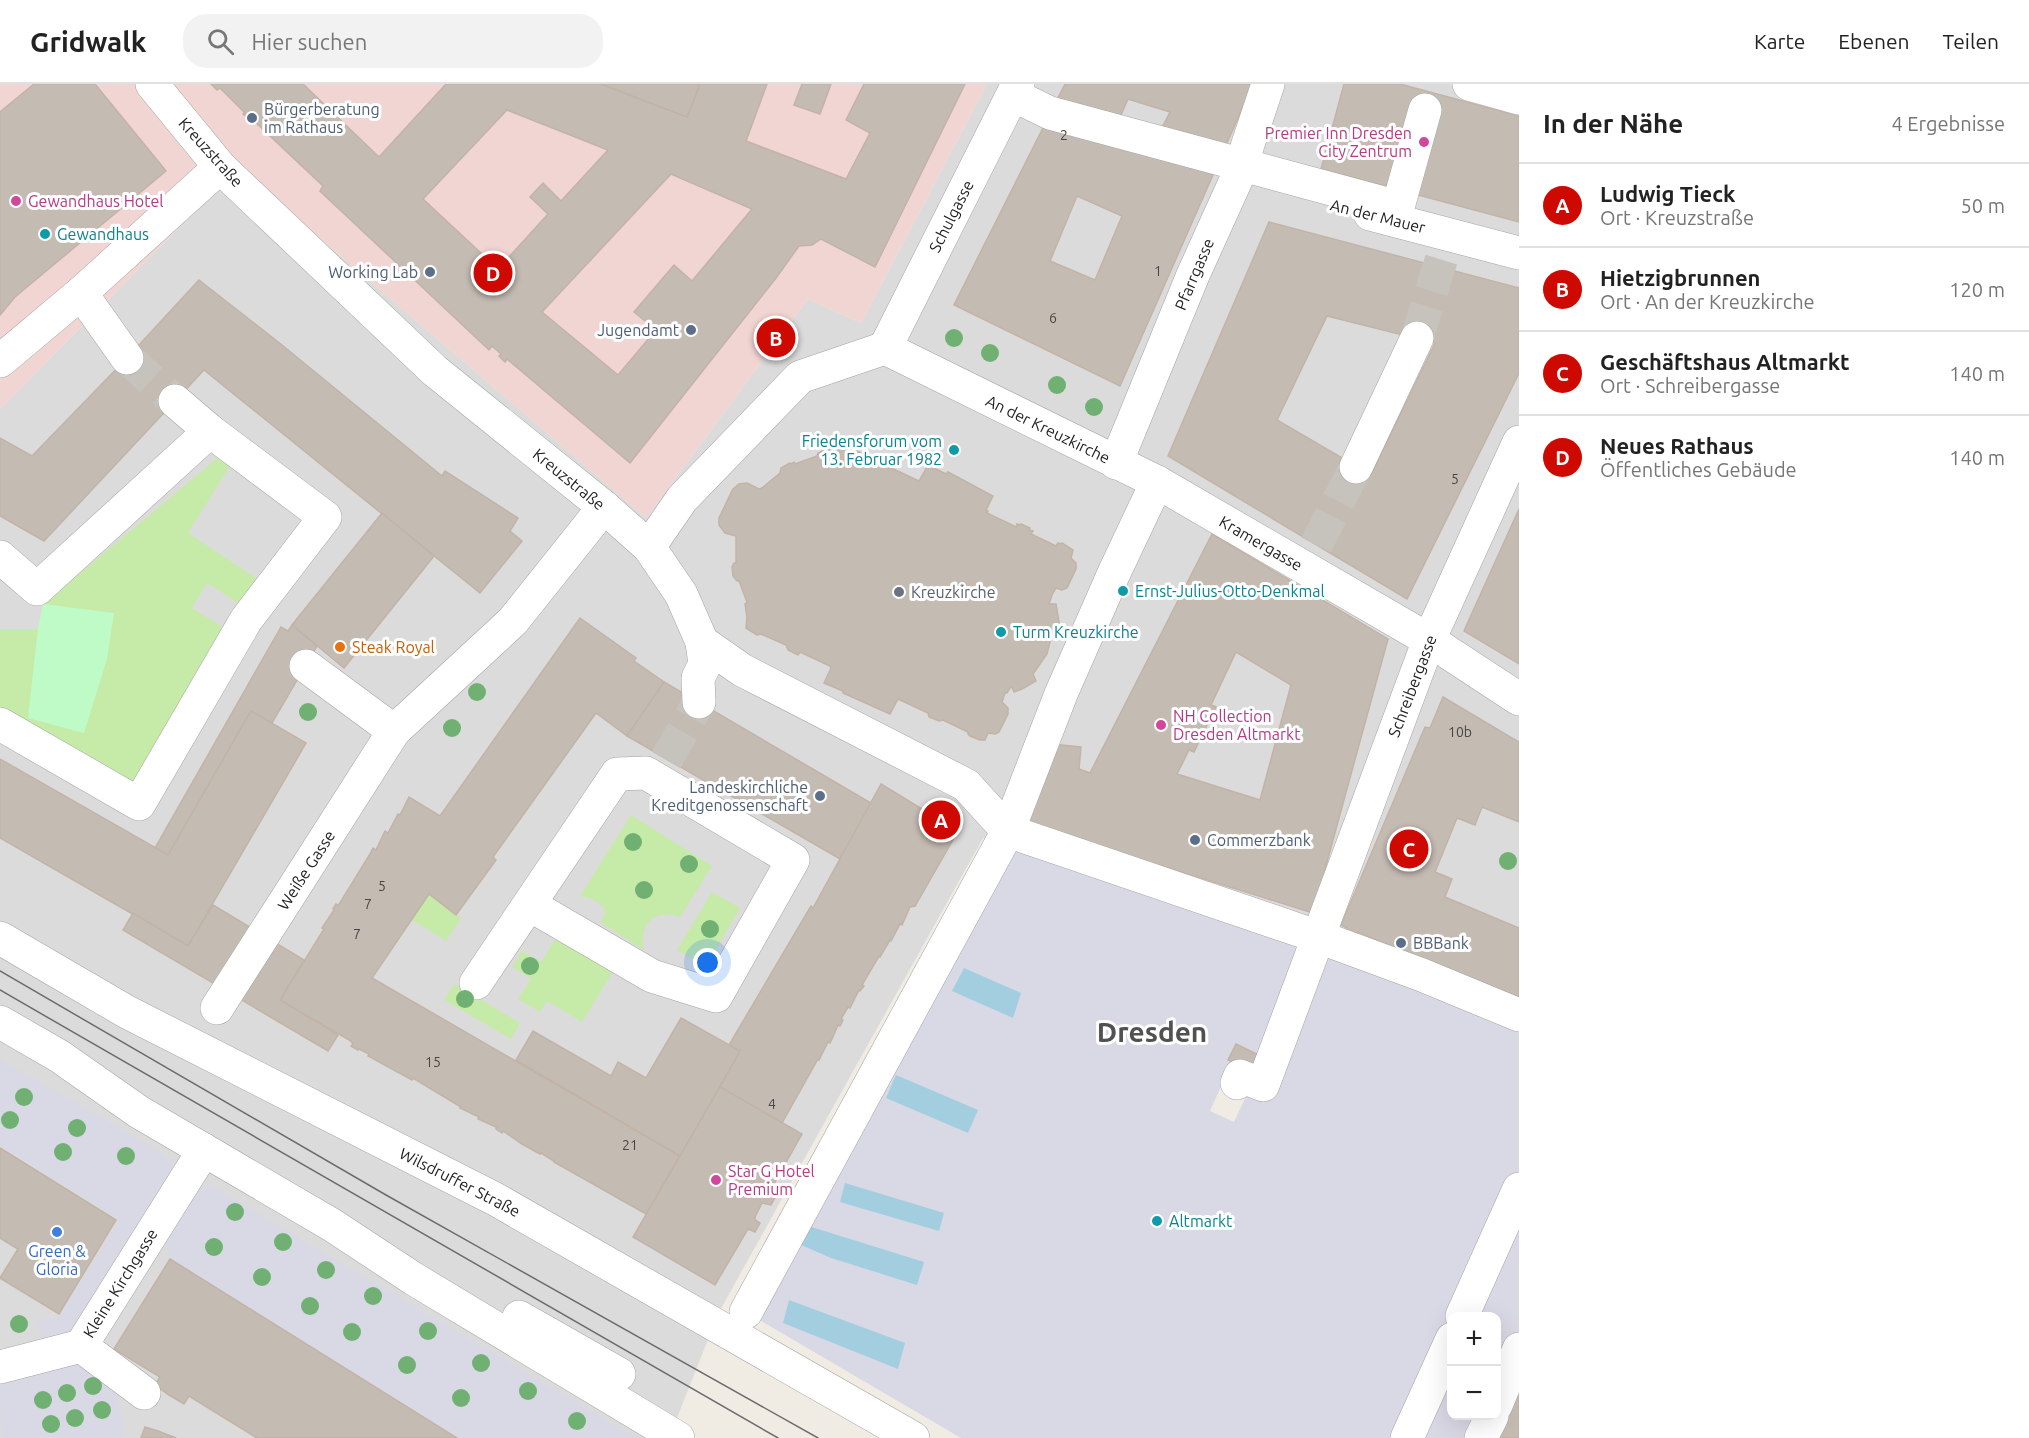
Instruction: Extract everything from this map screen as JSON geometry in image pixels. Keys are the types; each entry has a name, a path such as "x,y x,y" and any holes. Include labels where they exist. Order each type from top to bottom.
{"street":[{"name":"Kreuzstraße","path":"152,84 220,167 435,371 604,507 649,547 681,594 702,642"},
{"name":"Pfarrgasse","path":"1116,463 1193,275 1236,180 1268,84"},
{"path":"1469,84 1519,98"},
{"path":"1015,89 1050,112 1398,207 1425,110"},
{"name":"Schulgasse","path":"885,348 1015,89"},
{"path":"0,361 81,293 220,167"},
{"name":"An der Mauer","path":"1236,180 1519,253"},
{"path":"81,293 127,358"},
{"path":"1356,467 1417,339"},
{"path":"649,547 682,499 800,377 885,348"},
{"name":"An der Kreuzkirche","path":"885,348 1157,482"},
{"path":"0,724 139,804 246,620 325,517 210,431 175,400"},
{"path":"0,557 38,589 210,431"},
{"name":"Schreibergasse","path":"1236,1087 1240,1076 1263,1085 1429,640 1519,442"},
{"path":"746,1312 1008,831 1061,694 1157,482"},
{"name":"Kramergasse","path":"1157,482 1311,556 1429,640 1519,699"},
{"name":"Weiße Gasse","path":"217,1008 394,731 513,621 604,507"},
{"path":"693,691 705,664 702,642"},
{"path":"702,642 742,670 966,785 1008,831 1319,937 1422,975 1519,1015"},
{"path":"306,666 394,731"},
{"path":"476,983 617,774 653,760 793,860 716,996 652,976 530,905"},
{"name":"Wilsdruffer Straße","path":"0,939 127,1012 495,1198 913,1438"},
{"path":"0,1022 59,1056 139,1112 332,1225 414,1279 678,1438"},
{"name":"Kleine Kirchgasse","path":"0,1367 81,1346 204,1150"},
{"path":"1464,1312 1519,1189"},
{"path":"538,1248 653,1314"},
{"path":"502,1308 619,1374"},
{"path":"81,1346 144,1393"},
{"path":"1501,1395 1519,1349"},
{"path":"1407,1438 1447,1350"},
{"path":"1481,1438 1490,1420"}],"shaded area":[{"path":"0,84 987,84 861,323 808,299 646,518 238,168 0,409"},
{"path":"987,84 1519,84 1519,1056 983,838 719,1312 669,1438 0,1438 0,409 238,168 646,518 808,299 861,323"},
{"name":"Altmarkt","path":"1008,831 1519,1015 1519,1349 1501,1395 1501,1312 1447,1312 1447,1420 1490,1420 1481,1438 961,1438 746,1312","holes":["1222,1084 1247,1094 1234,1122 1210,1111"]},
{"path":"0,1059 164,1154 170,1160 172,1170 167,1183 72,1333 42,1344 38,1320 58,1318 119,1219 0,1146"},
{"path":"212,1186 636,1438 457,1438 170,1259 165,1238 198,1188"},
{"path":"77,1362 113,1383 125,1432 123,1438 1,1438 0,1383"}],"green space":[{"path":"221,455 233,461 188,533 259,580 243,606 207,583 192,608 227,630 137,795 0,716 0,629 38,629 43,604"},
{"path":"43,604 114,613 107,659 84,733 28,718"},
{"path":"631,815 712,866 680,917 663,915 650,920 644,933 644,950 600,922 605,914 603,906 592,899 580,896"},
{"path":"712,892 740,908 706,966 677,950"},
{"path":"429,894 461,918 446,941 411,919"},
{"path":"556,938 612,973 582,1022 547,1001 540,1012 518,999 531,979 512,967 522,951 541,962"},
{"path":"454,984 520,1023 511,1039 444,1000"}],"water":[{"path":"964,968 1021,993 1013,1018 952,991"},
{"path":"896,1075 978,1110 968,1133 886,1098"},
{"path":"845,1183 944,1213 939,1231 840,1202"},
{"path":"805,1225 924,1262 917,1285 831,1258 799,1244"},
{"path":"789,1300 905,1343 898,1369 783,1323"}],"building":[{"name":"Gewandhaus","path":"34,84 95,84 166,171 15,297 0,315 0,112"},
{"path":"211,84 303,84 379,157 446,84 601,84 687,117 700,84 767,84 746,141 846,179 870,133 846,120 864,84 965,84 875,267 821,239 812,245 799,246 630,463 507,359 505,362 499,356 501,354 492,346 489,350 320,191 323,186 252,119 251,121 243,114 245,113 220,88 217,90","holes":["507,110 608,150 561,201 543,183 530,197 548,214 498,269 423,199","671,174 752,209 692,281 674,265 634,312 656,330 618,375 542,312"]},
{"path":"601,84 700,84 687,117"},
{"path":"802,84 831,84 820,114 794,105"},
{"path":"1065,84 1253,84 1120,386 954,305","holes":["1128,99 1170,112 1152,147 1114,131","1077,196 1122,216 1095,280 1050,261"]},
{"name":"Premier Inn Dresden City Zentrum","path":"1344,84 1400,84 1519,116 1519,222 1321,169"},
{"path":"1269,222 1519,288 1519,373 1407,599 1168,456","holes":["1327,316 1435,343 1371,475 1277,420"]},
{"path":"199,280 442,476 445,471 518,518 510,531 522,541 480,593 204,370 44,541 0,516 0,438 32,456"},
{"name":"Kreuzkirche","path":"839,439 849,444 850,448 874,459 879,458 889,462 889,467 919,481 928,465 946,474 948,472 993,496 986,510 987,513 1016,527 1017,524 1021,524 1033,531 1031,534 1056,546 1062,543 1073,550 1071,558 1076,563 1076,569 1067,588 1062,590 1056,588 1049,604 1056,604 1060,628 1053,630 1047,654 1033,674 1036,681 1014,692 1012,687 1005,693 1002,702 1008,708 1008,714 999,732 988,733 985,740 970,736 968,732 943,720 939,721 929,717 928,713 898,699 890,714 843,693 824,683 830,666 800,652 798,655 788,650 786,645 761,634 757,635 746,628 745,604 747,602 739,581 733,576 732,567 736,563 736,536 725,533 719,525 719,518 729,497 739,484 747,483 759,489 762,488 780,473 781,468 790,463 795,464 817,456"},
{"path":"1519,509 1519,664 1464,631"},
{"path":"382,513 434,556 344,668 292,625"},
{"name":"NH Collection Dresden Altmarkt","path":"1212,534 1388,639 1313,913 1025,823 1051,744 1081,747 1079,769 1090,773","holes":["1236,652 1291,685 1260,800 1177,774 1189,750 1194,752 1216,707 1211,705"]},
{"path":"580,618 636,658 634,661 664,682 627,736 596,713 493,857 496,860 456,915 429,894 372,978 680,1156 646,1214 503,1131 502,1133 496,1127 478,1119 479,1117 460,1108 413,1078 412,1080 368,1056 369,1054 351,1046 353,1044 351,1041 280,1000 324,929 322,928 336,904 338,906 373,848 376,850 385,831 388,833 409,797 440,816"},
{"path":"292,625 317,646 272,723 251,711 168,855 155,848 281,627 288,631"},
{"path":"664,682 871,803 840,859 627,736"},
{"path":"1443,697 1519,742 1519,822 1482,807 1475,825 1457,818 1435,872 1452,879 1445,897 1519,928 1519,1000 1358,932 1357,935 1347,931 1347,928 1341,925 1425,727 1430,728"},
{"path":"251,711 306,743 188,946 0,838 0,759 168,855"},
{"path":"881,784 958,831 915,906 910,907 902,925 900,924 891,941 879,956 850,1008 848,1007 840,1026 838,1025 830,1043 828,1042 782,1123 720,1087 740,1051 729,1045 811,906 813,908"},
{"path":"213,905 304,960 280,1000 338,1035 328,1051 123,930 133,913 188,946"},
{"path":"681,1018 740,1051 680,1156 516,1060 533,1031 611,1076 618,1062 646,1078"},
{"path":"1236,1044 1269,1060 1261,1075 1228,1060"},
{"path":"720,1087 802,1134 770,1191 777,1194 771,1205 762,1203 755,1217 755,1220 760,1223 755,1232 748,1229 715,1285 633,1237"},
{"path":"0,1148 116,1220 59,1314 0,1278 18,1249 0,1238"},
{"path":"170,1259 457,1438 257,1438 189,1396 184,1404 169,1395 155,1385 160,1377 114,1349"},
{"path":"1519,1382 1519,1438 1495,1438"},
{"path":"145,1427 158,1431 176,1438 141,1438"}],"tunnel":[{"path":"1417,338 1449,235"},
{"path":"127,358 175,401"},
{"path":"1316,545 1356,467"},
{"path":"666,760 699,702"}],"tram line":[{"path":"0,971 386,1195 818,1438"},
{"path":"0,990 778,1438"}],"place":[{"name":"Bürgerberatung im Rathaus","path":"252,118"},
{"name":"Premier Inn Dresden City Zentrum","path":"1424,142"},
{"name":"Gewandhaus Hotel","path":"16,201"},
{"name":"Gewandhaus","path":"45,234"},
{"name":"Working Lab","path":"430,272"},
{"name":"Neues Rathaus","path":"493,273"},
{"name":"Jugendamt","path":"691,330"},
{"name":"Hietzigbrunnen","path":"776,338"},
{"name":"Friedensforum vom 13. Februar 1982","path":"954,450"},
{"name":"Ernst-Julius-Otto-Denkmal","path":"1123,591"},
{"name":"Kreuzkirche","path":"899,592"},
{"name":"Turm Kreuzkirche","path":"1001,632"},
{"name":"Steak Royal","path":"340,647"},
{"name":"NH Collection Dresden Altmarkt","path":"1161,725"},
{"name":"Landeskirchliche Kreditgenossenschaft","path":"820,796"},
{"name":"Ludwig Tieck","path":"941,820"},
{"name":"Commerzbank","path":"1195,840"},
{"name":"Geschäftshaus Altmarkt","path":"1409,849"},
{"name":"BBBank","path":"1401,943"},
{"name":"Star G Hotel Premium","path":"716,1180"},
{"name":"Altmarkt","path":"1157,1221"},
{"name":"Green & Gloria","path":"57,1232"}],"district":[{"name":"Dresden","path":"1152,1032"}]}
